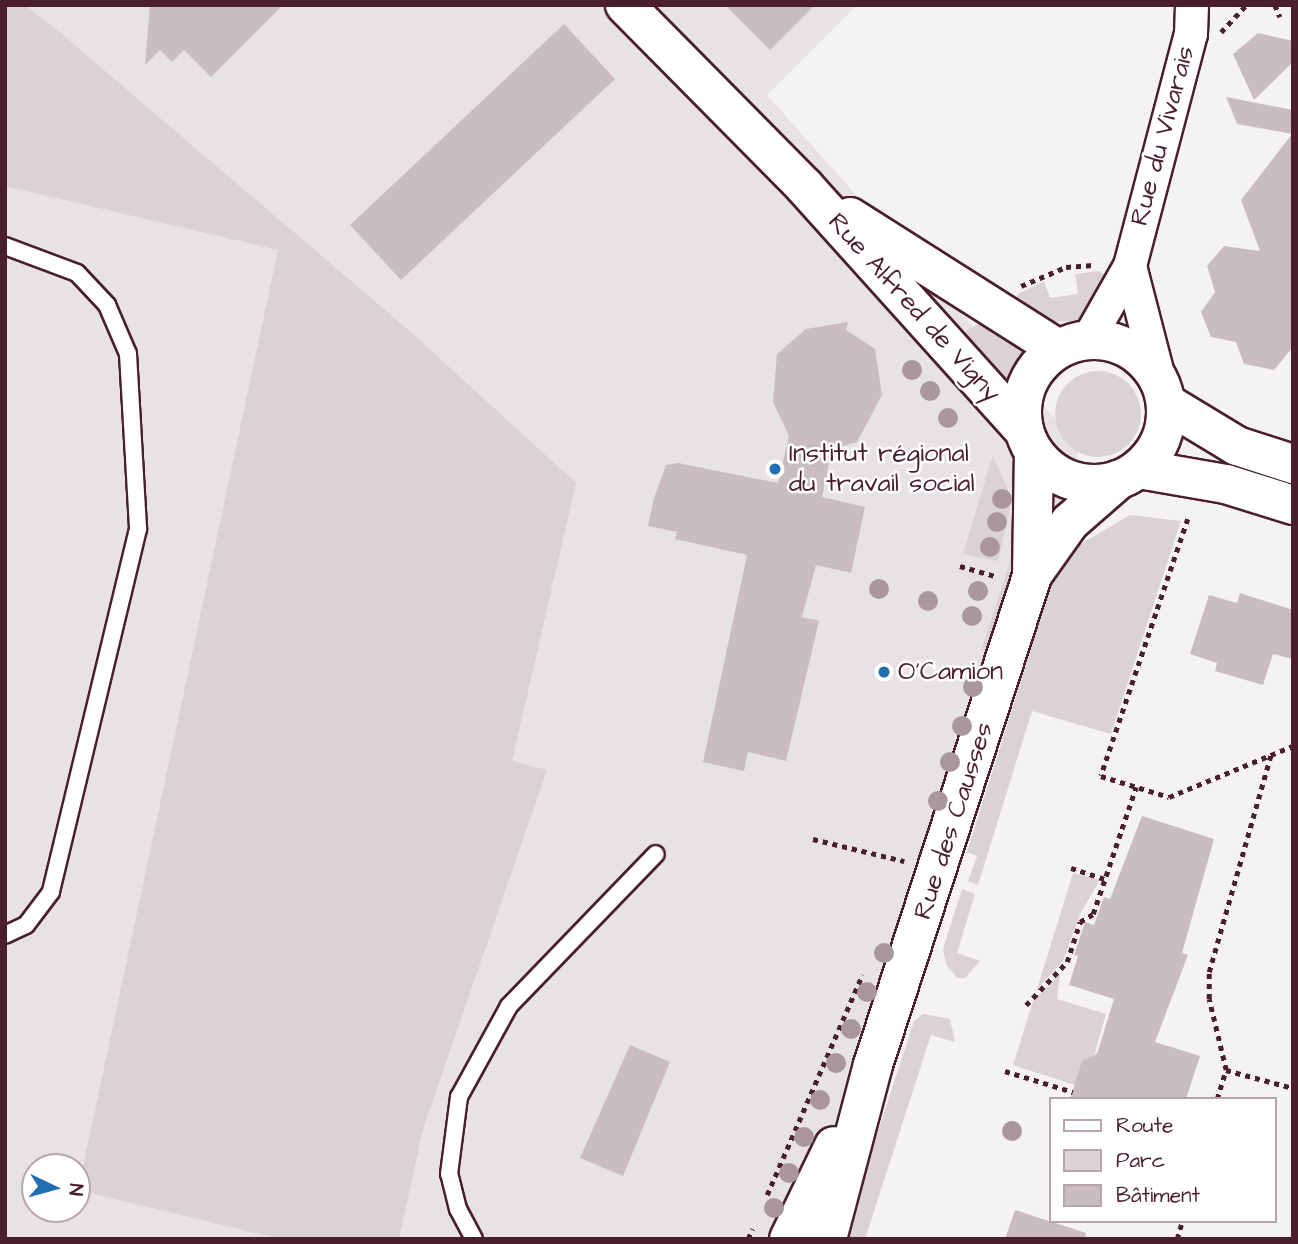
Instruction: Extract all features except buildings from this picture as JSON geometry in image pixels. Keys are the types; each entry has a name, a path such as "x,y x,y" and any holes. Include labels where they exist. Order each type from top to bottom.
{"street":[{"name":"Rue Alfred de Vigny","path":"625,5 804,186 1029,441"},
{"name":"Rue du Vivarais","path":"1073,345 1113,303 1117,266 1191,34 1192,5"},
{"name":"Rue Alfred de Vigny","path":"804,186 1073,345"},
{"name":"Rue du Vivarais","path":"1117,266 1163,393"},
{"path":"1293,464 1237,446 1163,393 1131,350 1073,345 1027,384 1029,441 1071,481 1128,474 1226,484 1293,505"},
{"path":"1128,474 1155,450 1163,393"},
{"name":"Rue des Causses","path":"827,1239 873,1065 1015,576 1029,441"},
{"name":"Rue des Causses","path":"1015,576 1070,522 1128,474"},
{"name":"Rue des Causses","path":"789,1239 873,1065"}],"lane":[{"path":"5,246 77,273 107,305 128,354 138,529 51,892 26,925 5,935"},
{"path":"474,1239 458,1209 449,1174 459,1097 509,1006 656,854"}],"path":[{"path":"1275,5 1280,17"},
{"path":"1014,290 1066,267 1117,266"},
{"path":"1188,519 1101,776 1169,797 1293,746"},
{"path":"960,566 1015,576"},
{"path":"1218,1097 1226,1070 1209,999 1209,972 1271,754"},
{"path":"1026,1005 1067,962 1080,922 1093,914 1136,787"},
{"path":"813,839 912,863"},
{"path":"1070,868 1104,879"},
{"path":"764,1202 865,967"},
{"path":"1226,1070 1293,1088"},
{"path":"1005,1071 1073,1092"},
{"path":"748,1239 754,1226"}],"shaded area":[{"path":"5,5 857,5 767,95 1080,447 810,1239 5,1239"}],"green space":[{"path":"5,5 25,5 413,334 576,483 512,761 547,770 423,1129 399,1239 280,1239 91,1193 91,1153 86,1153 278,250 5,186"},
{"path":"1099,271 1108,278 1088,315 1078,321 1045,322 1013,305 1018,294 1044,281 1050,298 1078,294 1075,274"},
{"path":"985,319 1026,352 1006,387 955,339"},
{"path":"1098,371 1122,378 1134,390 1141,414 1134,438 1122,450 1098,457 1074,450 1062,438 1055,414 1062,390 1074,378"},
{"path":"993,455 1012,500 998,561 963,554"},
{"path":"1130,515 1181,521 1111,734 1032,711 978,885 968,881 977,856 967,852 1056,570 1074,542 1079,545"},
{"path":"1026,530 992,642 981,651 1020,531"},
{"path":"1073,873 1100,880 1080,914 1063,961 1037,989"},
{"path":"962,889 975,894 957,953 980,961 965,978 957,978 946,964 943,949"},
{"path":"1060,974 1057,999 1106,1014 1094,1056 1075,1085 1013,1065 1033,1001"},
{"path":"923,1014 950,1019 955,1042 931,1035 865,1239 843,1239 914,1021"}],"place":[{"name":"Institut régional du travail social","path":"775,469"},
{"name":"O'Camion","path":"884,672"}]}
